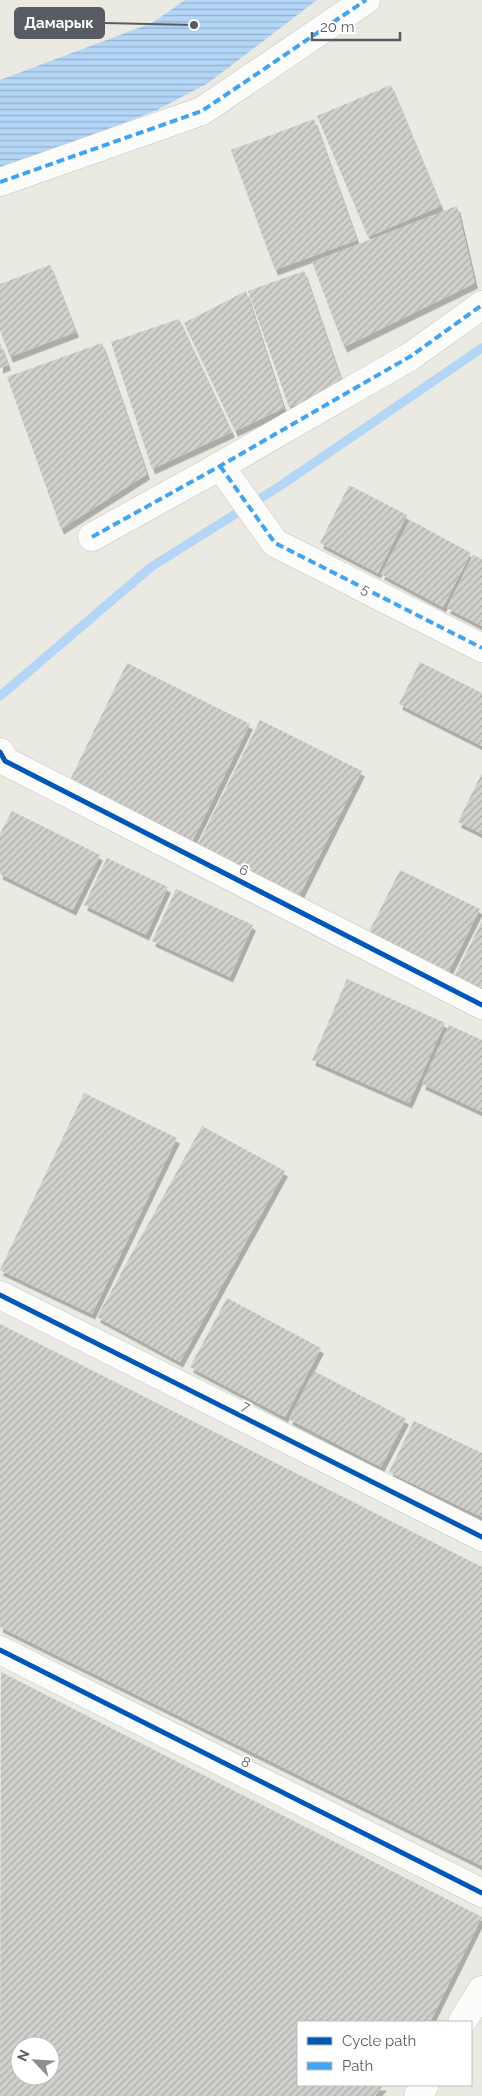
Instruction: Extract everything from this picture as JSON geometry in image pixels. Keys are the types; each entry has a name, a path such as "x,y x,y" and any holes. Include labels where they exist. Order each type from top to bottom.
{"street":[{"path":"0,182 202,111 366,0"},
{"path":"92,537 411,356 482,305"},
{"name":"5","path":"220,466 276,543 482,648"},
{"name":"6","path":"0,752 5,761 482,1005"},
{"name":"7","path":"0,1295 482,1537"},
{"name":"8","path":"0,1650 482,1893"},
{"path":"463,2021 482,1990"}],"water":[{"path":"185,0 317,0 208,83 157,110 0,170 0,80 152,23"}],"building":[{"path":"391,85 441,206 368,237 317,116"},
{"path":"314,119 357,240 275,270 231,150"},
{"path":"457,206 475,283 344,347 312,262"},
{"path":"50,265 76,332 10,357 0,330 0,284"},
{"path":"304,271 344,388 289,407 248,291"},
{"path":"246,291 284,408 235,431 184,323"},
{"path":"179,319 232,432 152,469 111,342"},
{"path":"0,343 8,365 0,368"},
{"path":"102,343 147,474 61,529 7,377"},
{"path":"349,485 407,515 378,573 320,543"},
{"path":"410,520 471,553 443,607 381,574"},
{"path":"473,555 482,559 482,626 447,608"},
{"path":"420,662 482,693 482,746 399,704"},
{"path":"127,663 250,724 192,842 69,782"},
{"path":"260,720 362,771 299,897 197,846"},
{"path":"482,773 482,834 458,822"},
{"path":"12,811 100,855 73,910 0,874 0,834"},
{"path":"107,858 168,887 146,935 84,905"},
{"path":"400,870 480,909 448,973 368,934"},
{"path":"176,889 253,925 230,977 152,941"},
{"path":"482,921 482,991 454,977"},
{"path":"347,979 445,1023 409,1103 312,1060"},
{"path":"449,1025 482,1040 482,1112 422,1084"},
{"path":"84,1093 177,1138 92,1314 0,1270"},
{"path":"202,1126 285,1171 180,1362 97,1317"},
{"path":"227,1298 321,1348 285,1417 190,1367"},
{"path":"0,1324 482,1567 482,1866 0,1627"},
{"path":"314,1371 406,1419 381,1467 289,1419"},
{"path":"414,1421 482,1453 482,1517 389,1472"},
{"path":"1,1672 482,1917 430,2021 297,2021 297,2086 383,2086 375,2096 0,2096"}],"waterway":[{"path":"0,696 151,567 280,486 482,348"}],"marked path":[{"path":"0,182 202,111 366,0"},
{"path":"92,537 411,356 482,305"},
{"path":"220,466 275,543 482,648"}],"cycle path":[{"path":"0,752 5,761 482,1005"},
{"path":"0,1295 482,1537"},
{"path":"0,1650 482,1893"}],"place":[{"name":"Дамарык","path":"194,25"}]}
